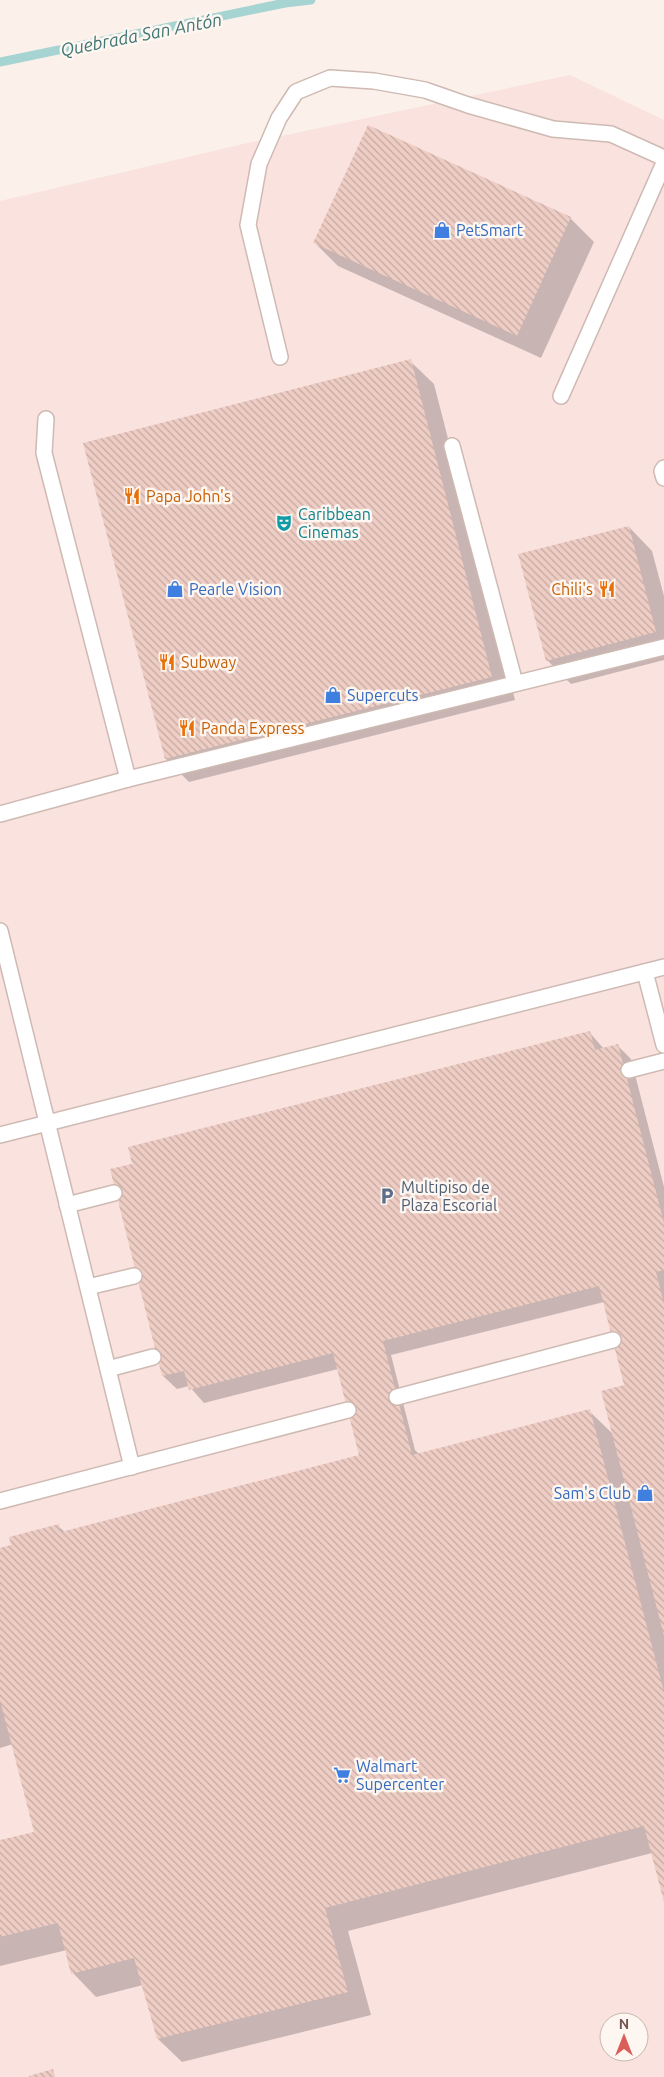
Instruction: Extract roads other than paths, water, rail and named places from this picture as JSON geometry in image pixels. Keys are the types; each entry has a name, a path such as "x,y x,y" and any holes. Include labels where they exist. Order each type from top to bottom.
{"lane":[{"path":"280,357 248,225 259,164 279,118 296,92 330,78 374,80 425,90 468,105 553,129 611,134 664,158"},
{"path":"562,396 664,163"},
{"path":"46,419 44,453 128,779"},
{"path":"452,446 515,683"},
{"path":"664,468 662,471 664,478"},
{"path":"0,814 128,779 664,647"},
{"path":"0,931 132,1467"},
{"path":"0,1135 664,967"},
{"path":"645,972 664,1045"},
{"path":"629,1070 664,1061"},
{"path":"67,1204 114,1193"},
{"path":"88,1287 134,1276"},
{"path":"397,1397 613,1340"},
{"path":"108,1368 153,1357"},
{"path":"0,1501 348,1410"}],"waterway":[{"name":"Quebrada San Antón","path":"0,62 285,3 311,0"}],"place":[{"name":"PetSmart","path":"442,230"},
{"name":"Papa John's","path":"132,496"},
{"name":"Caribbean Cinemas","path":"284,523"},
{"name":"Pearle Vision","path":"175,589"},
{"name":"Chili's","path":"607,589"},
{"name":"Subway","path":"167,662"},
{"name":"Supercuts","path":"333,695"},
{"name":"Panda Express","path":"187,728"},
{"name":"Multipiso de Plaza Escorial","path":"387,1196"},
{"name":"Sam's Club","path":"645,1493"},
{"name":"Walmart Supercenter","path":"342,1775"}]}
